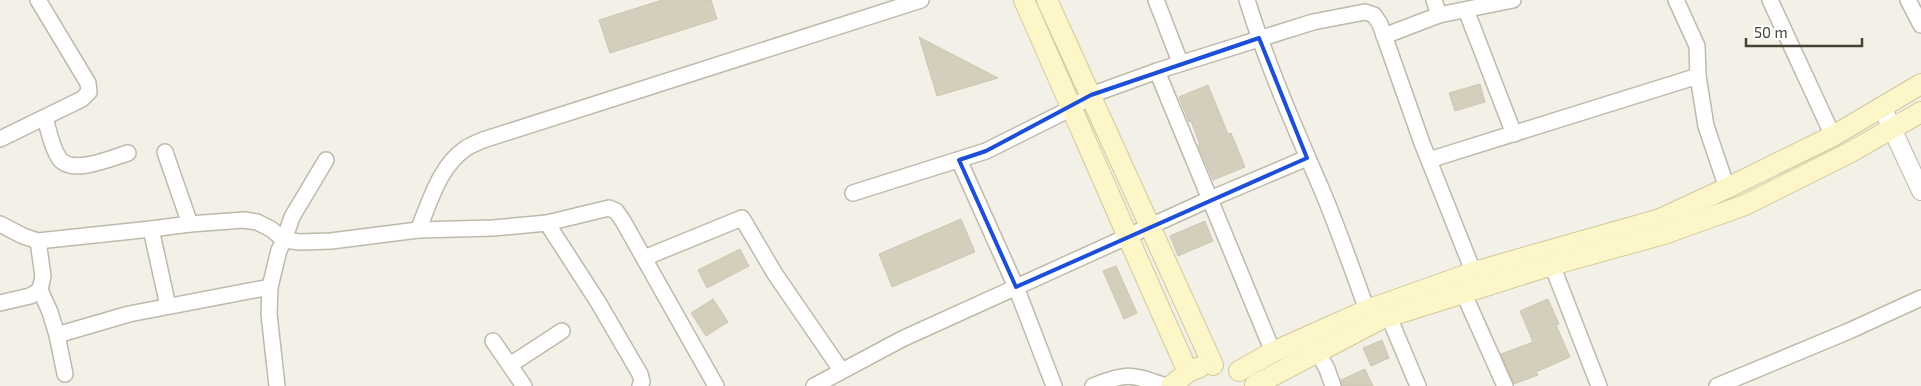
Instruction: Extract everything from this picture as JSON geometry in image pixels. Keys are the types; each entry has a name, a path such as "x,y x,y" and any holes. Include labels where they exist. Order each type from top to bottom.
{"main road":[{"path":"1024,0 1188,372"},
{"path":"1047,0 1213,365"},
{"path":"1171,386 1188,372 1200,367 1213,365 1227,366 1239,371 1256,385 1317,351 1390,317 1472,284 1660,219 1833,136 1921,84"},
{"path":"1239,371 1273,352 1367,310 1552,265 1664,234 1744,205 1893,129 1921,112"}],"street":[{"path":"0,139 82,99 88,92 88,83 38,0"},
{"path":"418,230 438,181 452,160 466,148 483,140 921,0"},
{"path":"1156,0 1180,62"},
{"path":"1247,0 1259,38 1307,158 1322,190 1367,310"},
{"path":"1434,0 1439,15"},
{"path":"1384,36 1439,15 1513,0"},
{"path":"1676,0 1697,46 1698,76 1706,126 1727,188"},
{"path":"1770,0 1833,136"},
{"path":"1908,0 1921,25"},
{"path":"1466,10 1514,134"},
{"path":"852,193 986,150 1072,108 1090,95 1157,70 1313,22 1365,12 1374,15 1380,24 1472,284 1505,386"},
{"path":"1157,70 1273,352"},
{"path":"1429,160 1698,76"},
{"path":"1882,107 1921,190"},
{"path":"45,118 54,149 60,160 70,166 80,167 128,154"},
{"path":"165,152 190,224"},
{"path":"814,386 902,339 1210,199 1307,158"},
{"path":"277,386 268,314 270,287 275,272 278,250 284,240 292,217 326,160"},
{"path":"959,160 1016,287 1054,386"},
{"path":"0,224 23,236 38,240 244,220 257,222 271,229 284,240 300,242 331,241 418,230 493,228 547,223 609,208 616,211 623,221 716,386"},
{"path":"644,258 742,218 775,274 841,370"},
{"path":"547,223 598,302 635,366 642,382 640,386"},
{"path":"151,230 168,306"},
{"path":"38,240 43,276 40,290 50,312 57,335 65,374"},
{"path":"1552,265 1599,386"},
{"path":"57,335 129,314 270,287"},
{"path":"0,303 30,296 40,290"},
{"path":"1717,386 1849,331 1921,298"},
{"path":"1390,317 1418,386"},
{"path":"510,365 562,331"},
{"path":"493,341 524,386"},
{"path":"1317,351 1327,369 1333,386"},
{"path":"1093,386 1115,377 1128,375 1138,376 1166,386"}],"highlighted area":[{"path":"1259,38 1307,158 1016,287 959,160 986,151 1091,95"}],"building":[{"path":"662,0 711,0 717,19 610,53 599,20"},
{"path":"919,37 998,78 937,96"},
{"path":"1480,84 1485,102 1455,111 1449,93"},
{"path":"1208,85 1228,134 1231,133 1245,167 1213,180 1198,145 1200,145 1191,121 1189,122 1179,97"},
{"path":"961,219 975,252 892,287 879,254"},
{"path":"1205,221 1213,241 1178,256 1170,236"},
{"path":"740,249 749,266 707,288 698,270"},
{"path":"1116,266 1137,313 1124,319 1103,271"},
{"path":"713,299 728,322 706,336 691,313"},
{"path":"1548,299 1559,324 1556,325 1570,357 1536,372 1538,375 1514,384 1501,354 1533,342 1520,311"},
{"path":"1382,340 1389,358 1371,366 1363,348"},
{"path":"1365,369 1373,386 1342,386 1341,380"}]}
